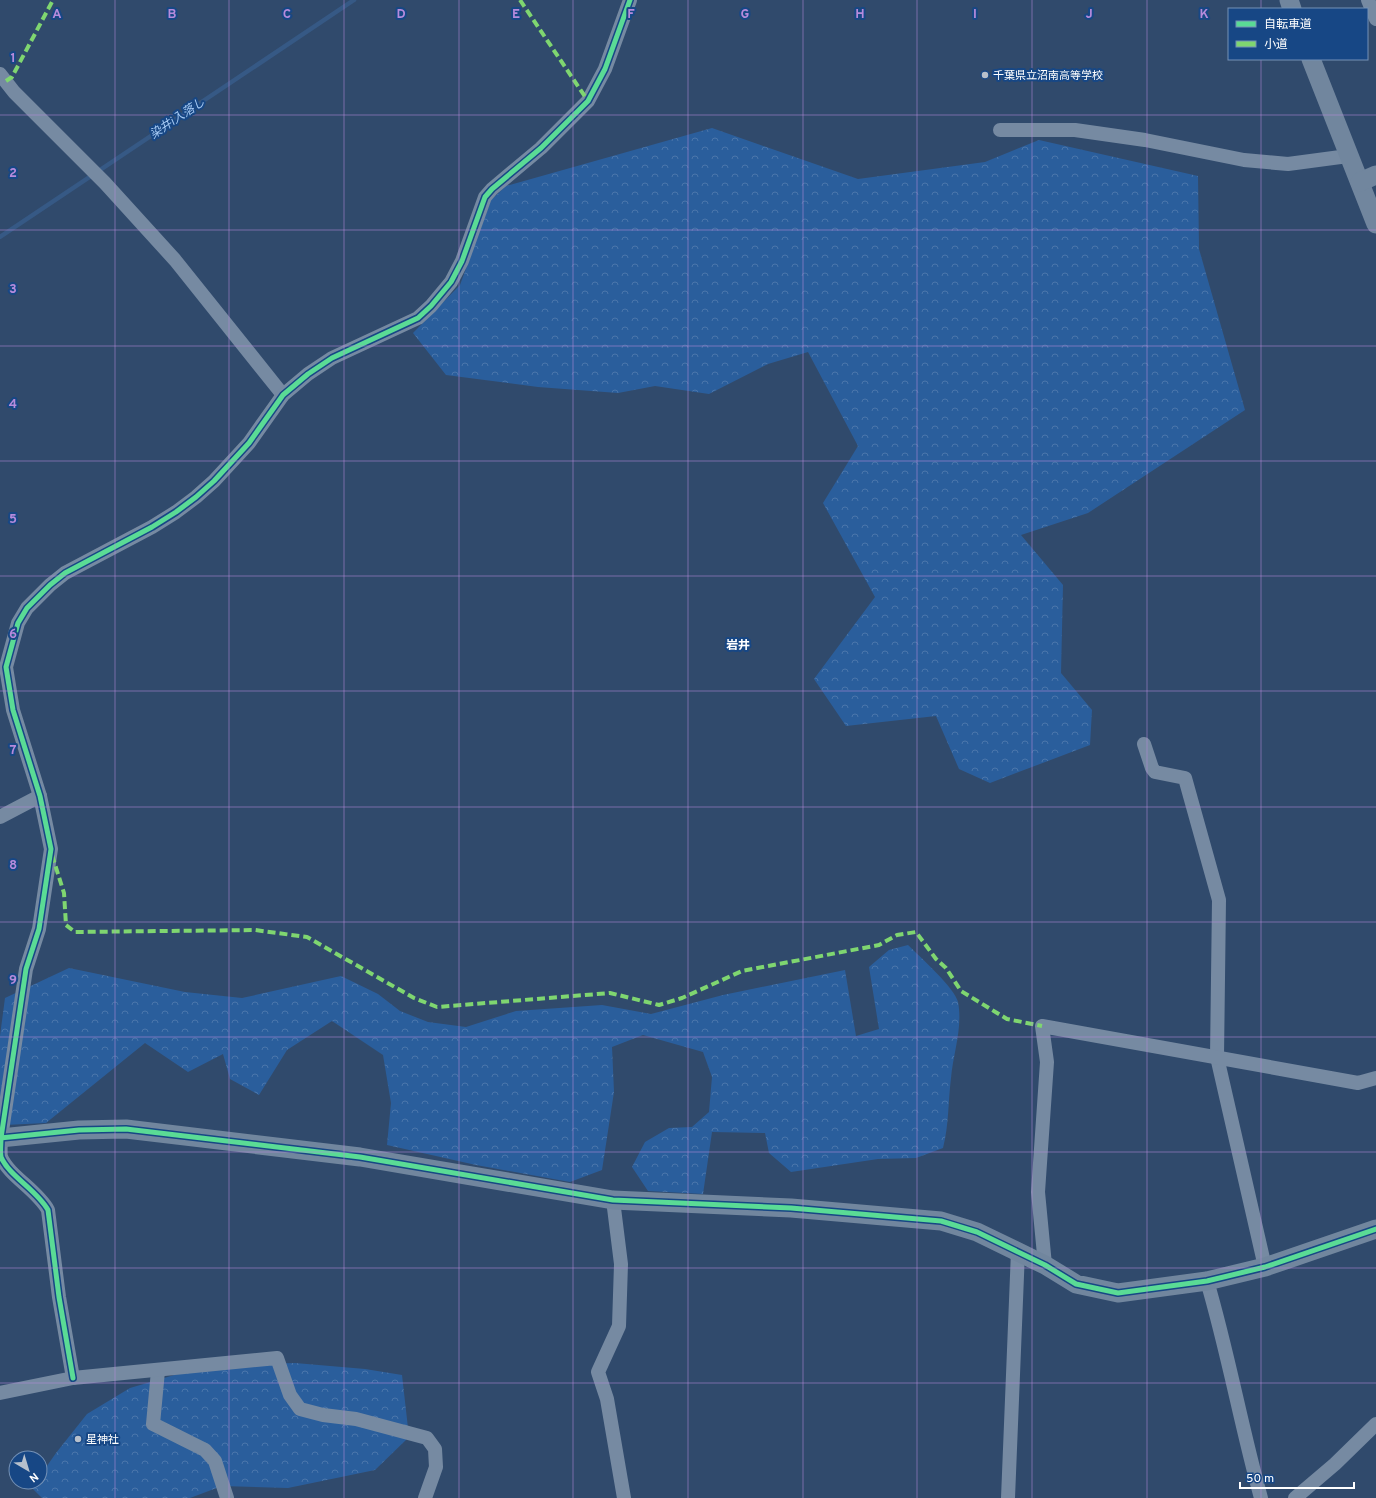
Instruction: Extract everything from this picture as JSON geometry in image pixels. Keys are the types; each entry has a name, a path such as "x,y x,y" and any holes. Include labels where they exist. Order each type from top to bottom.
{"street":[{"path":"73,1378 59,1297 48,1210 42,1199 9,1169 1,1156 1,1138 26,969 39,929 51,849 40,796 13,710 6,666 18,623 27,608 50,585 65,573 152,527 196,497 214,481 249,443 283,395 308,374 332,358 418,318 431,306 452,282 462,261 485,197 492,189 541,148 588,101 605,69 630,0"},
{"path":"1368,0 1376,19"},
{"path":"1311,60 1348,156 1368,179 1376,224"},
{"path":"0,74 14,92 105,183 175,260 283,395"},
{"path":"1000,130 1075,130 1145,140 1244,160 1288,164 1348,156"},
{"path":"1144,744 1152,768 1155,772 1185,778 1219,900 1217,1057 1265,1267"},
{"path":"0,817 40,796"},
{"path":"1045,1265 1038,1192 1047,1062 1042,1026 1358,1082 1376,1078"},
{"path":"1,1138 79,1130 126,1129 360,1157 613,1200 791,1208 941,1221 977,1232 1018,1251 1076,1284 1118,1293 1207,1281 1265,1267 1376,1229"},
{"path":"613,1200 621,1264 618,1326 598,1372 607,1399 624,1498"},
{"path":"1008,1498 1018,1251"},
{"path":"1207,1281 1223,1337 1261,1498"},
{"path":"0,1393 73,1378 158,1371 277,1358 290,1395 300,1409 323,1415 356,1419 427,1438 435,1449 436,1467 425,1498"},
{"path":"158,1371 153,1424 205,1450 215,1461 227,1498"},
{"path":"1295,1498 1335,1464 1376,1424"}],"green space":[{"path":"712,128 858,179 985,162 1039,140 1198,176 1199,249 1245,410 1088,513 1021,535 1063,585 1061,673 1092,710 1090,745 990,783 959,769 936,716 846,726 814,679 875,597 823,503 858,446 808,352 768,364 709,394 655,386 618,393 538,387 446,375 413,333 460,285 491,200 506,186"},
{"path":"908,945 936,972 950,989 958,1002 959,1011 959,1031 952,1069 943,1148 916,1158 878,1159 791,1172 769,1153 765,1133 712,1132 703,1194 648,1191 632,1167 645,1142 669,1128 692,1127 709,1112 712,1077 703,1052 643,1035 612,1047 614,1092 602,1170 570,1182 476,1165 387,1145 391,1103 383,1055 332,1021 287,1050 259,1095 230,1079 223,1054 188,1072 145,1043 46,1123 5,1125 0,1115 0,1036 5,998 69,968 185,992 242,998 341,976 378,994 400,1011 428,1022 466,1027 516,1011 602,1005 651,1014 723,995 845,970 856,1036 879,1029 869,967 889,950"},
{"path":"295,1363 365,1369 402,1375 409,1437 375,1470 288,1488 222,1486 190,1498 42,1498 34,1490 48,1490 48,1464 87,1414 130,1388 205,1366"}],"waterway":[{"name":"染井i入落し","path":"0,237 354,0"}],"marked path":[{"path":"6,81 12,77 53,0"},
{"path":"520,0 588,101"},
{"path":"52,855 64,893 66,925 75,932 255,930 307,937 414,998 437,1007 610,993 659,1005 682,998 742,971 879,945 897,935 916,932 936,959 946,968 961,991 1007,1019 1042,1026"}],"cycle path":[{"path":"73,1378 59,1297 48,1210 37,1196 10,1170 1,1157 1,1138 26,969 39,929 51,849 40,796 13,710 6,667 18,623 27,608 50,585 65,573 152,527 196,497 214,481 249,443 283,395 308,374 332,358 418,318 431,306 451,282 462,261 485,197 492,189 541,148 588,101 605,69 630,0"},
{"path":"0,1138 79,1130 126,1129 360,1157 613,1200 791,1208 941,1221 977,1232 1045,1265 1076,1284 1118,1293 1207,1281 1265,1267 1376,1229"}],"place":[{"name":"千葉県立沼南高等学校","path":"985,75"},
{"name":"星神社","path":"78,1439"}],"district":[{"name":"岩井","path":"738,645"}]}
